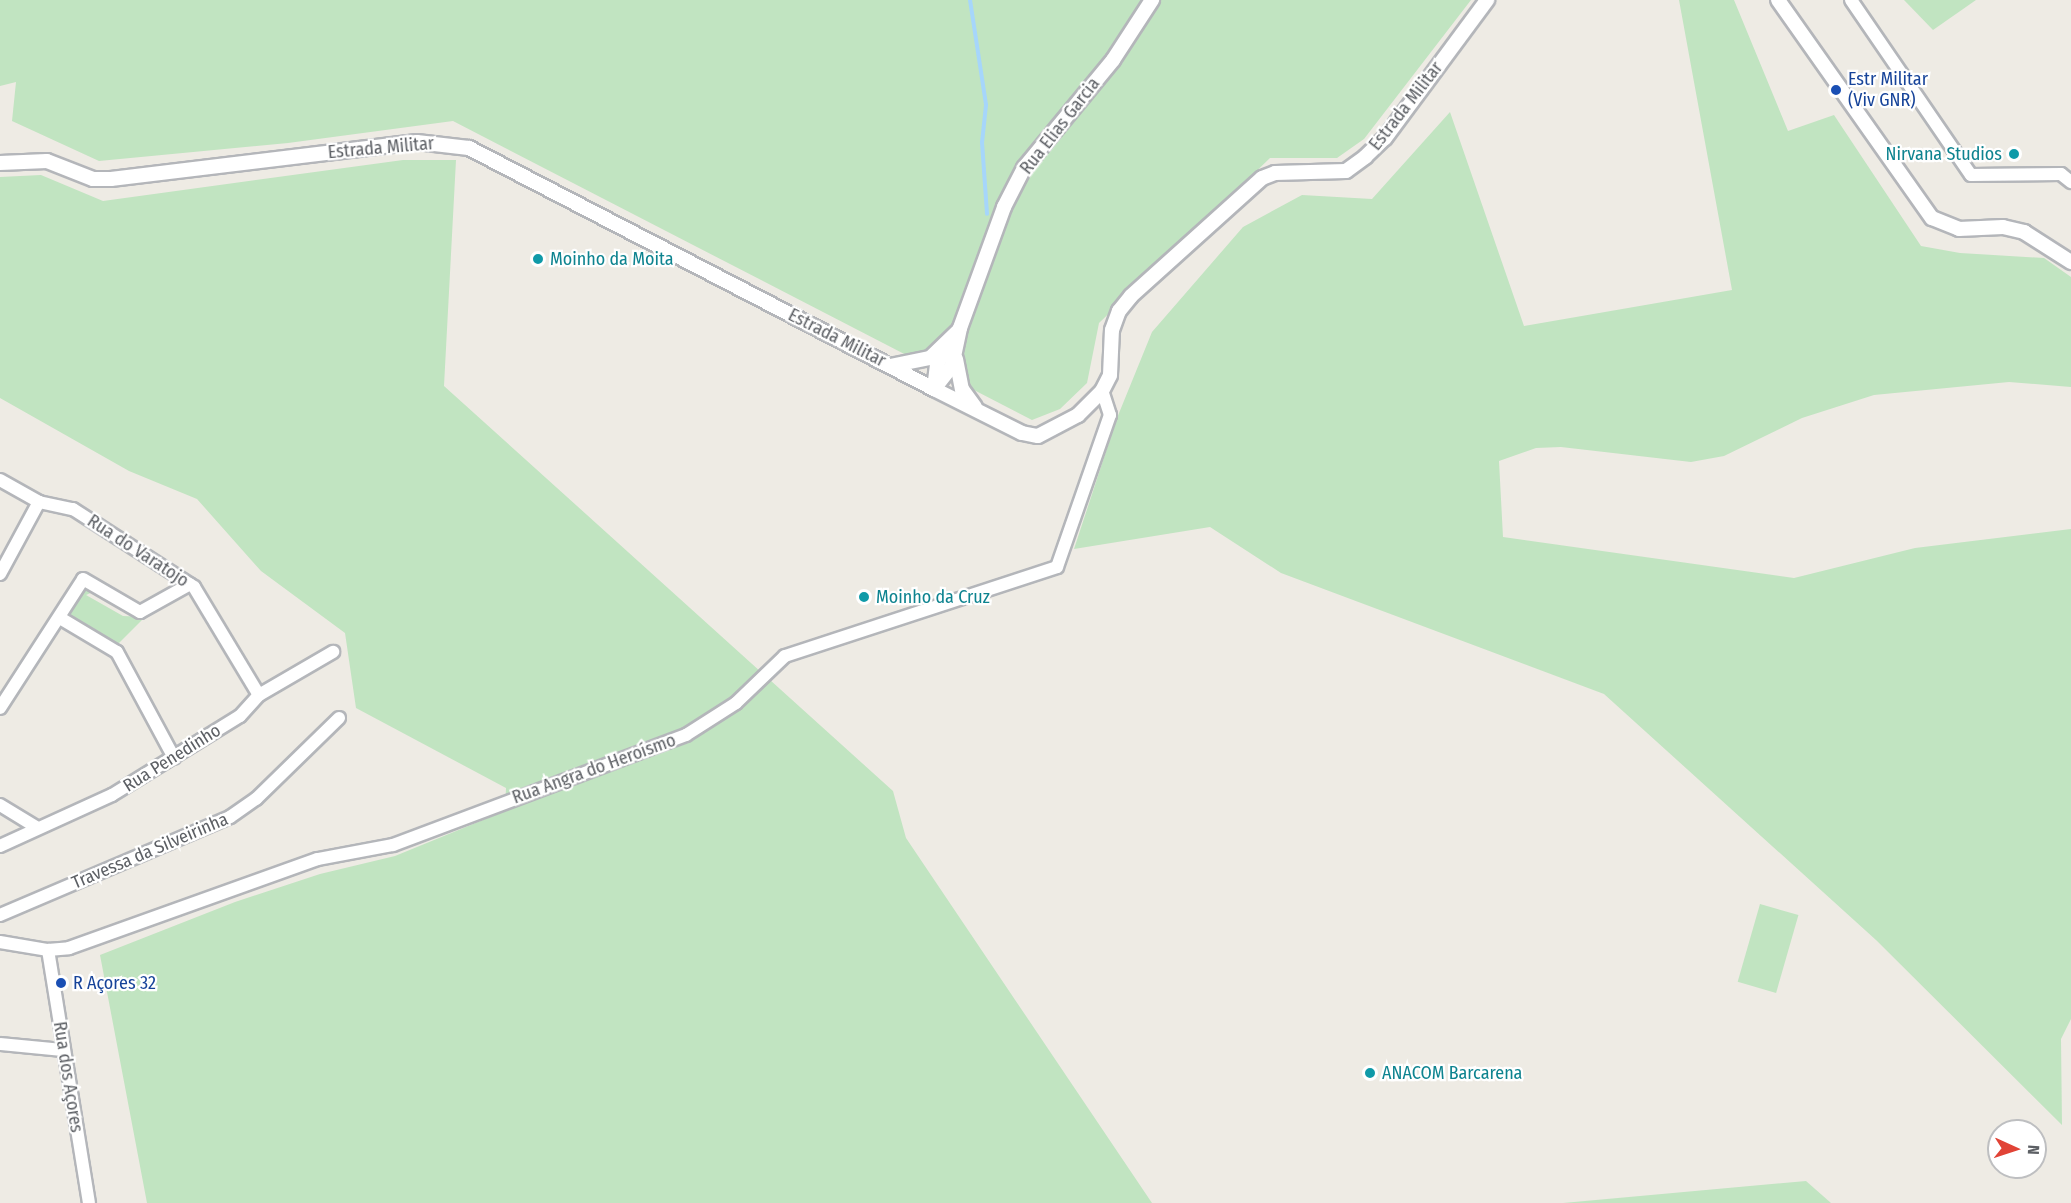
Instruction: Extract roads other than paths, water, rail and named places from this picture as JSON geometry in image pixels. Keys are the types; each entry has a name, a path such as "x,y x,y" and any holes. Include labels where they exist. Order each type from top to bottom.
{"street":[{"name":"Rua Elias Garcia","path":"934,389 946,377 952,350 1004,207 1024,168 1113,60 1152,0"},
{"name":"Estrada Militar","path":"0,163 47,161 93,179 111,179 417,142 446,142 505,164 934,389 1022,433 1038,436 1078,415 1102,391 1110,375 1112,330 1119,311 1131,296 1262,178 1282,172 1346,171 1365,157 1385,138 1486,0"},
{"path":"1778,0 1932,218 1959,229 2003,227 2024,232 2071,262"},
{"path":"1851,0 1971,175 2061,174 2071,182"},
{"name":"Rua Elias Garcia","path":"952,350 962,388 978,411"},
{"path":"890,366 930,358 952,350"},
{"name":"Rua Angra do Heroísmo","path":"0,942 48,950 89,942 318,859 393,845 686,735 736,704 785,656 1057,567 1110,414 1102,391"},
{"name":"Rua do Varatojo","path":"0,480 39,502 73,509 190,584 259,695"},
{"path":"0,574 39,502"},
{"path":"0,708 83,579 140,612 190,584"},
{"path":"60,618 117,652 174,758"},
{"name":"Rua Penedinho","path":"0,846 36,827 112,795 240,716 259,695 333,652"},
{"name":"Travessa da Silveirinha","path":"0,915 230,817 256,799 339,718"},
{"path":"0,805 36,827"},
{"name":"Rua dos Açores","path":"48,950 62,1050 89,1203"},
{"path":"0,1044 62,1050"}],"waterway":[{"path":"970,0 986,105 982,142 987,214"}],"place":[{"name":"Estr Militar (Viv GNR)","path":"1836,90"},
{"name":"Nirvana Studios","path":"2014,154"},
{"name":"Moinho da Moita","path":"538,259"},
{"name":"Moinho da Cruz","path":"864,597"},
{"name":"R Açores 32","path":"61,983"},
{"name":"ANACOM Barcarena","path":"1370,1073"}]}
